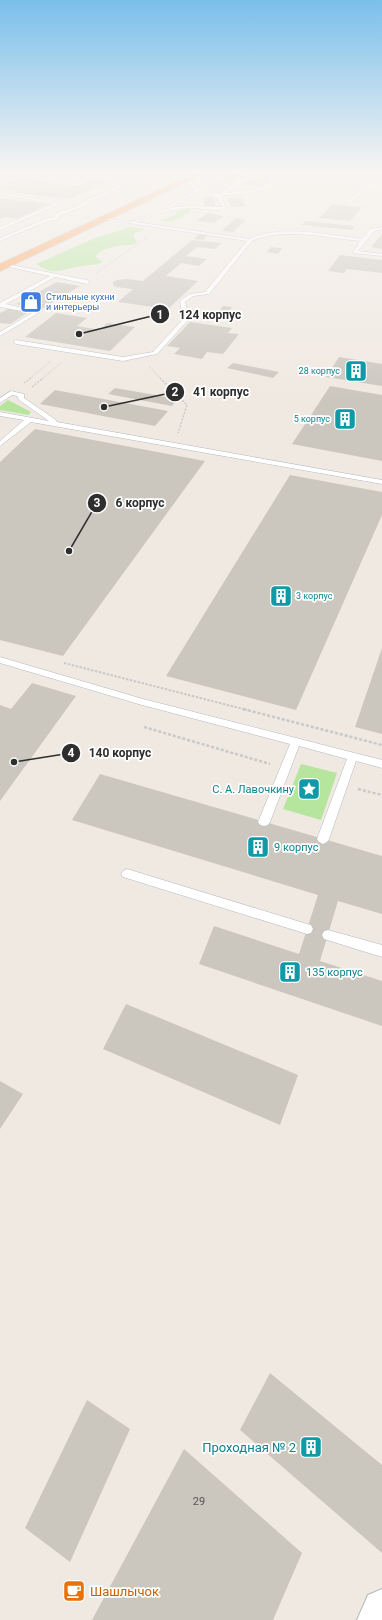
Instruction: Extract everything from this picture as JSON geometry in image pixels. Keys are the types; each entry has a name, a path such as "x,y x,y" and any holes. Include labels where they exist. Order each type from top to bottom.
{"highway":[{"path":"2,264 36,248"},
{"path":"2,264 39,248"}],"street":[{"path":"377,1620 382,1609"}],"lane":[{"path":"16,342 123,359 155,353 186,319 182,302 192,295 207,293 244,248"},
{"path":"358,248 355,252 382,255"},
{"path":"2,264 87,282"},
{"path":"1,305 55,275"},
{"path":"0,334 37,312 1,305"},
{"path":"0,401 11,393 22,395 20,397 21,399 60,424"},
{"path":"0,414 382,482"},
{"path":"0,444 30,419"},
{"path":"0,660 142,702 382,764"},
{"path":"264,822 296,741"},
{"path":"324,839 353,756"},
{"path":"127,874 307,929"},
{"path":"328,935 382,951"}],"path":[{"path":"94,274 132,248"},
{"path":"139,356 187,405 174,445"},
{"path":"11,393 54,359"},
{"path":"22,395 64,361"},
{"path":"60,662 382,745"},
{"path":"144,727 286,769"},
{"path":"344,785 382,795"}],"green space":[{"path":"73,248 111,248 103,250 95,257 103,262 96,264 59,271 51,271 36,264"},
{"path":"8,400 31,412 29,415 0,410 0,406"},
{"path":"301,764 337,773 321,820 283,809"}],"building":[{"path":"183,248 196,248 186,256 207,259 199,266 181,263 166,276 198,281 168,309 118,302 133,289 116,287 113,285 113,282 126,279 143,281"},
{"path":"271,248 282,248 278,254 267,252"},
{"path":"340,255 382,260 382,273 347,269 344,273 328,271"},
{"path":"57,282 80,286 40,310 16,304"},
{"path":"223,306 232,307 225,317 216,316"},
{"path":"8,309 15,309 27,313 10,324 0,323 0,313"},
{"path":"56,313 87,318 77,326 100,330 107,323 135,327 110,351 25,337"},
{"path":"190,322 232,328 228,333 239,334 223,354 207,352 202,359 174,354 180,348 167,346"},
{"name":"28 корпус","path":"339,357 382,364 382,386 326,377"},
{"path":"233,363 279,372 273,378 227,368"},
{"name":"5 корпус","path":"330,386 382,395 382,461 292,444"},
{"path":"115,388 178,399 172,406 108,394"},
{"path":"55,390 168,411 155,426 40,404"},
{"path":"35,429 205,461 63,656 0,640 0,462"},
{"name":"3 корпус","path":"290,475 382,492 382,515 296,710 166,676"},
{"path":"382,648 382,734 355,727"},
{"path":"32,683 76,696 0,801 0,705 11,709"},
{"name":"9 корпус","path":"100,774 382,856 382,914 338,901 320,961 382,981 382,1026 199,964 214,926 299,954 318,895 72,820"},
{"path":"126,1004 298,1075 280,1125 103,1049"},
{"path":"0,1081 23,1094 0,1129"},
{"name":"Проходная № 2","path":"270,1373 382,1465 382,1553 240,1430"},
{"path":"87,1400 130,1429 70,1562 25,1528"},
{"path":"184,1449 302,1553 273,1620 92,1620"}],"place":[{"name":"Стильные кухни и интерьеры","path":"31,302"},
{"name":"124 корпус","path":"79,334"},
{"name":"28 корпус","path":"356,371"},
{"name":"41 корпус","path":"104,407"},
{"name":"5 корпус","path":"345,419"},
{"name":"6 корпус","path":"69,551"},
{"name":"3 корпус","path":"281,596"},
{"name":"140 корпус","path":"14,762"},
{"name":"С. А. Лавочкину","path":"309,789"},
{"name":"9 корпус","path":"258,847"},
{"name":"135 корпус","path":"290,972"},
{"name":"Проходная № 2","path":"311,1447"},
{"name":"Шашлычок","path":"74,1591"}]}
